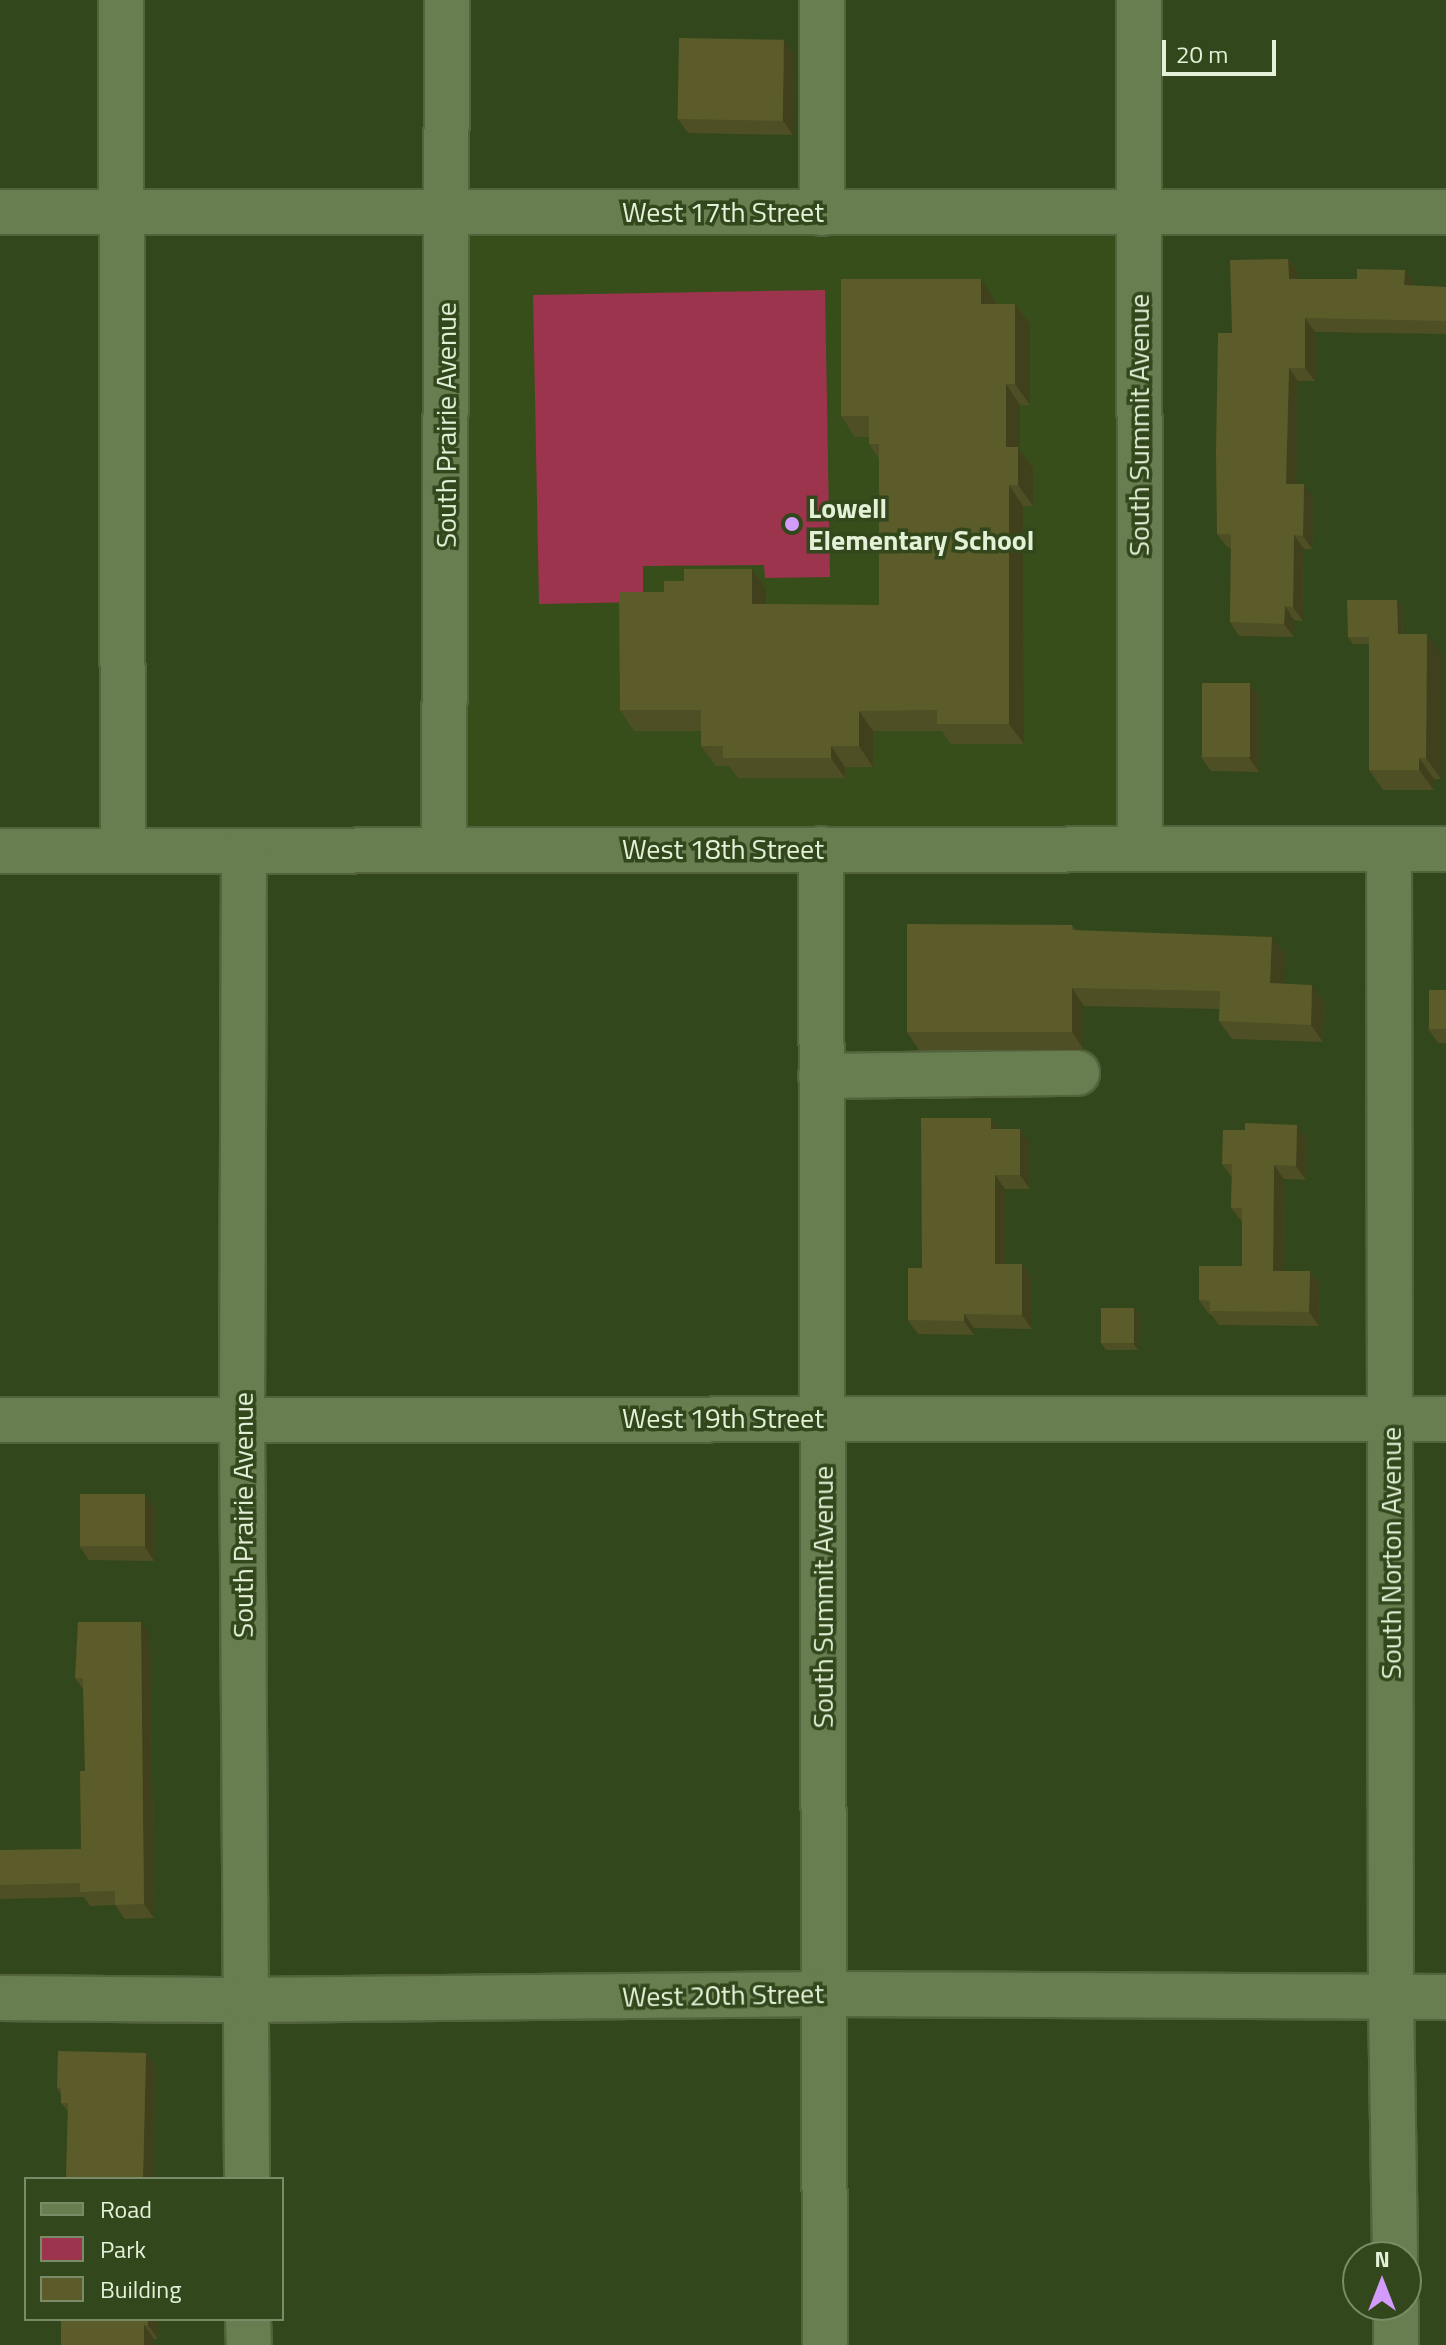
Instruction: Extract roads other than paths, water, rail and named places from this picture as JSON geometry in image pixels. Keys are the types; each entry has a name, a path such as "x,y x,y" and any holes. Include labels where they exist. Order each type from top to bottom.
{"street":[{"path":"121,0 123,851"},
{"name":"South Prairie Avenue","path":"444,850 447,0"},
{"path":"822,0 822,213"},
{"name":"South Summit Avenue","path":"1139,0 1140,849"},
{"name":"West 17th Street","path":"0,212 1446,212"},
{"name":"South Summit Avenue","path":"821,849 825,2345"},
{"name":"South Norton Avenue","path":"1389,849 1391,1997 1395,2241"},
{"name":"West 18th Street","path":"0,851 1446,849"},
{"name":"South Prairie Avenue","path":"244,851 242,1419 247,2177"},
{"path":"821,1076 1077,1073"},
{"name":"West 19th Street","path":"0,1420 1446,1419"},
{"name":"West 20th Street","path":"0,1998 245,2000 825,1994 1446,1997"},
{"path":"248,2321 249,2345"},
{"path":"1396,2321 1396,2345"}],"place":[{"name":"Lowell Elementary School","path":"792,524"}]}
